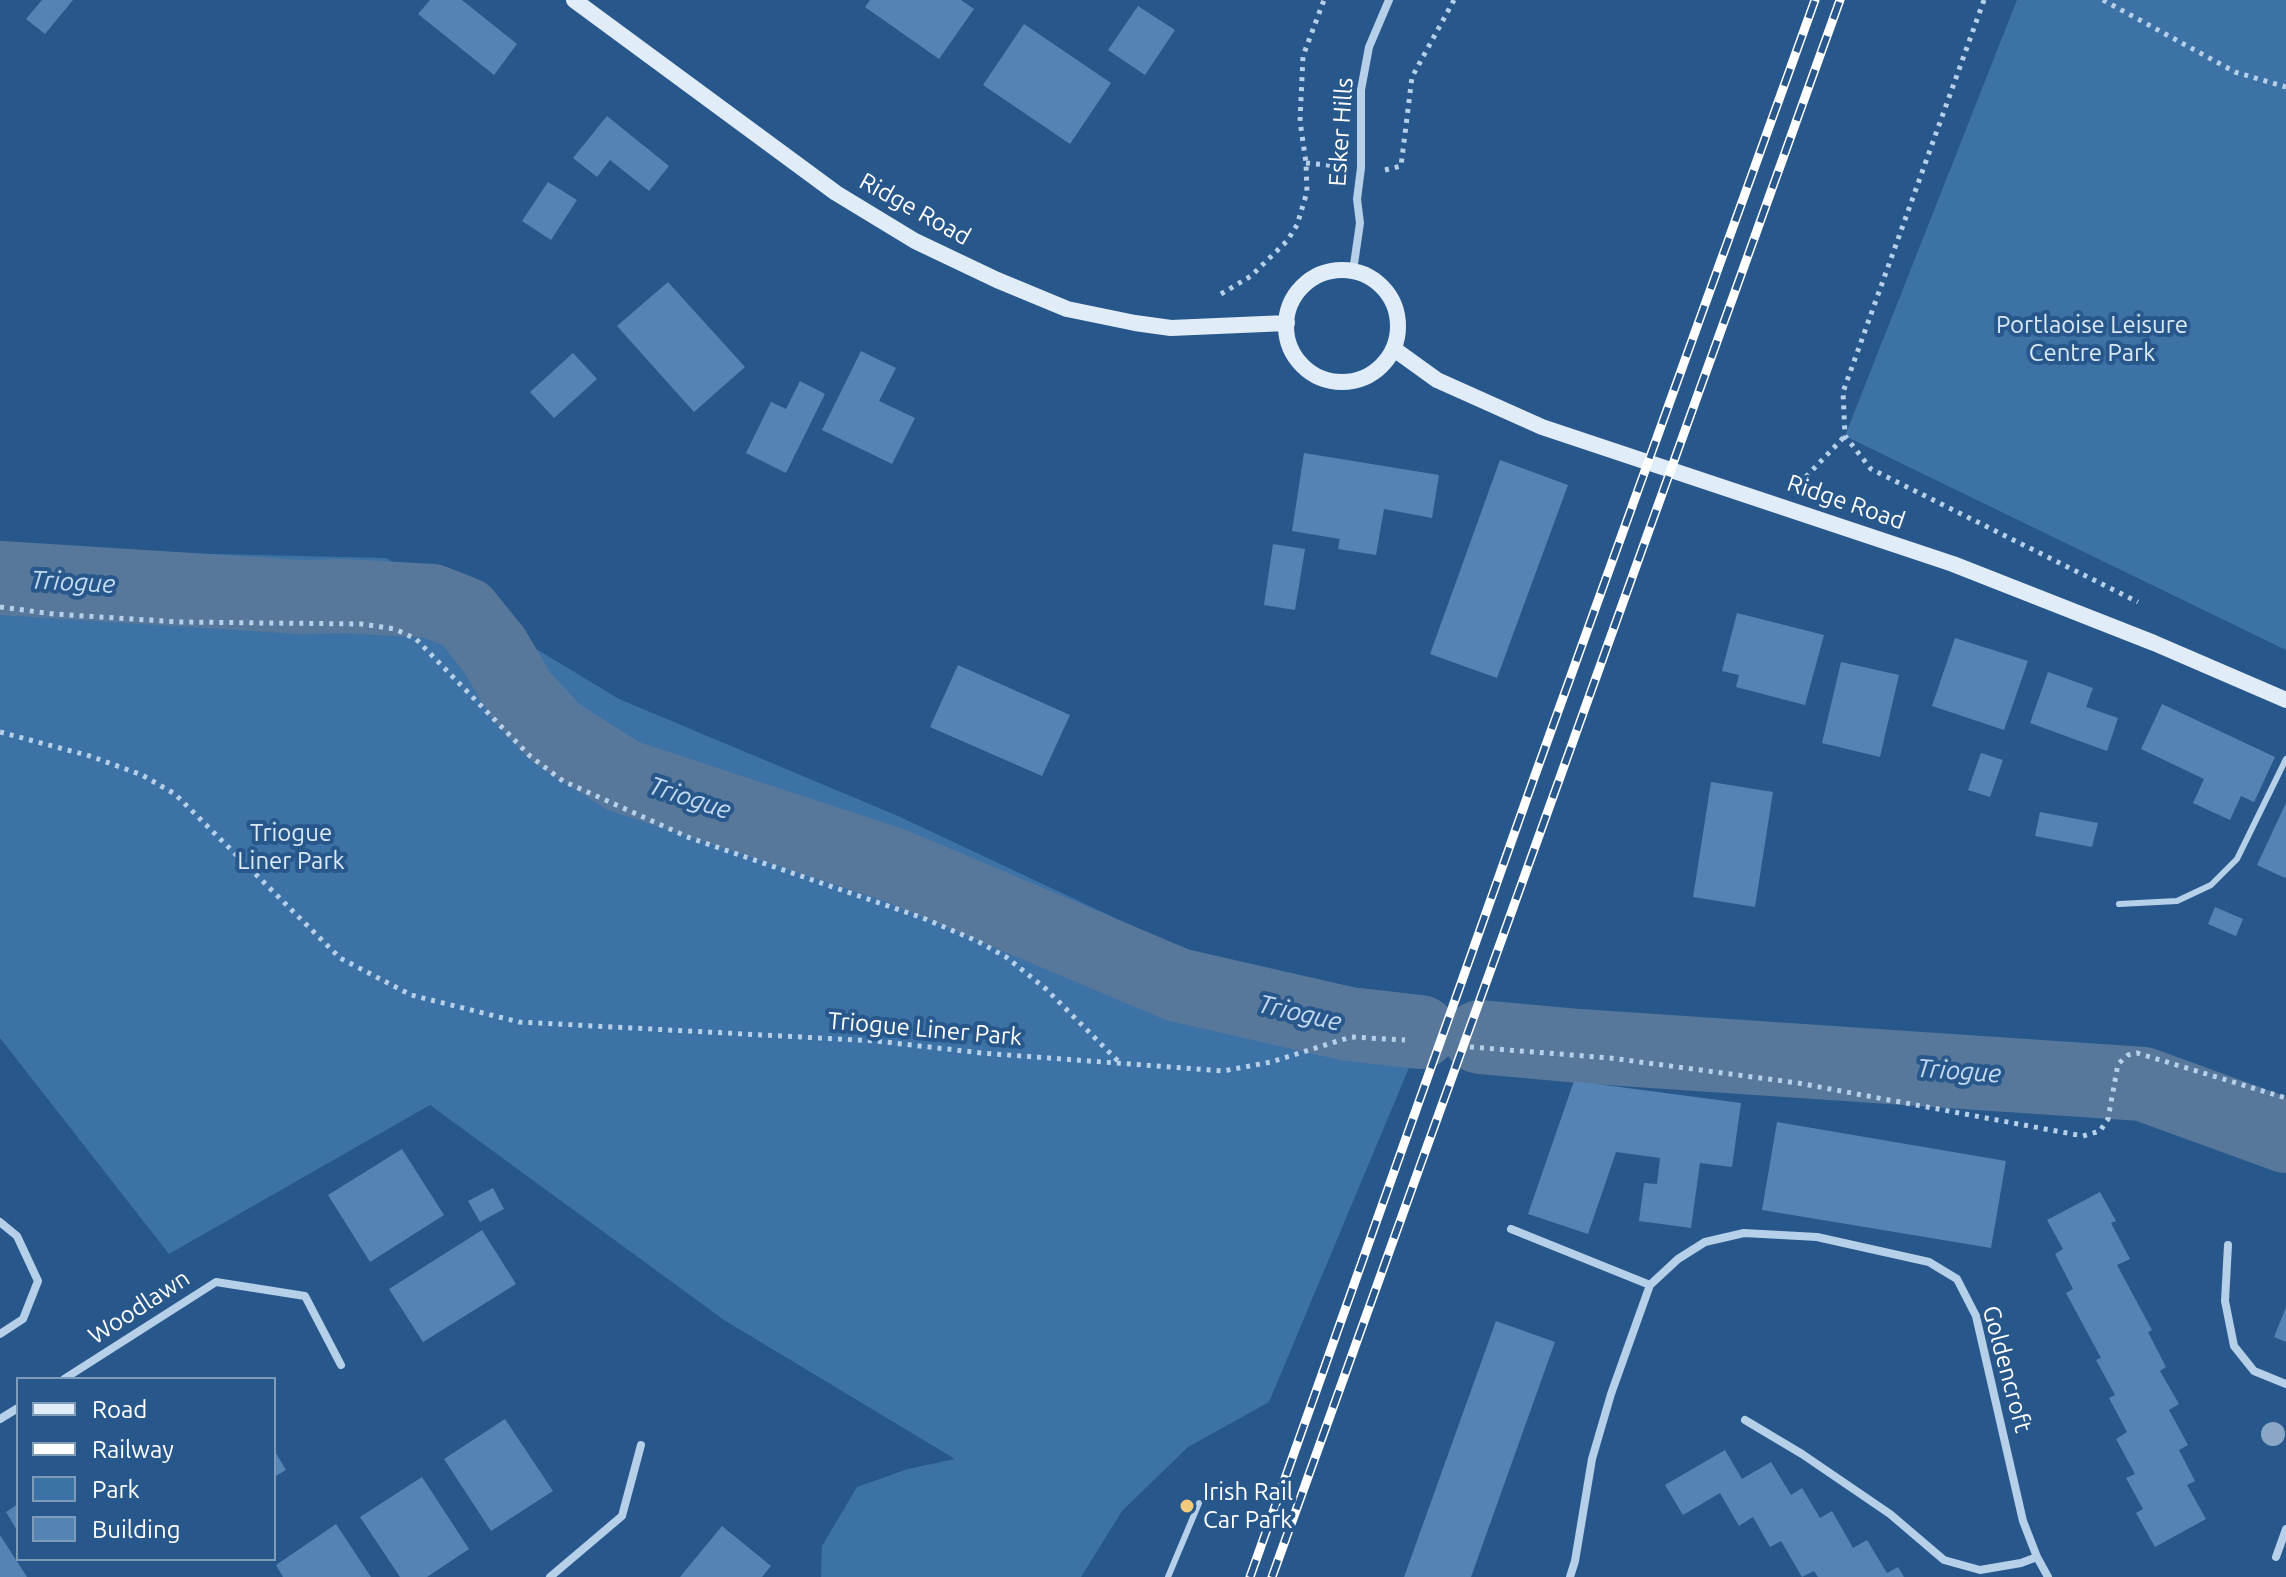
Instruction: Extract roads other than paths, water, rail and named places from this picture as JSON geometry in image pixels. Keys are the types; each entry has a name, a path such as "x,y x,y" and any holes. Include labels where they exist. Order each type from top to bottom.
{"street":[{"name":"Ridge Road","path":"574,0 836,193 915,241 997,280 1067,309 1135,323 1171,328 1287,323"},
{"name":"Esker Hills","path":"1353,271 1360,223 1357,199 1361,168 1361,90 1369,47 1389,0"},
{"path":"1353,271 1362,272 1379,282 1391,297 1398,313 1399,331 1394,349 1384,364 1370,376 1352,382 1335,382 1317,376 1303,366 1292,351 1287,323 1294,296 1307,282 1324,272 1353,271"},
{"name":"Ridge Road","path":"1394,349 1437,380 1542,427 1953,564 2154,643 2286,700"},
{"path":"0,1222 17,1236 38,1281 23,1319 0,1334"},
{"path":"1511,1229 1650,1285"},
{"name":"Goldencroft","path":"1570,1577 1592,1459 1611,1394 1650,1285 1678,1259 1705,1242 1744,1233 1817,1237 1929,1262 1957,1279 1976,1316 2023,1521 2048,1577"},
{"path":"2228,1245 2225,1301 2234,1346 2254,1371 2286,1384"},
{"name":"Woodlawn","path":"67,1377 216,1282 305,1296 341,1365"},
{"path":"1745,1420 1802,1454 1890,1514 1944,1560 1980,1570 2037,1557"},
{"path":"550,1577 622,1516 641,1445"},
{"path":"2276,1557 2286,1529"}],"lane":[{"path":"2119,904 2177,901 2211,885 2237,859 2286,759"},
{"path":"1168,1577 1199,1503"}],"waterway":[{"name":"Triogue","path":"0,578 301,597 432,601 465,614 494,650 521,696 556,733 623,776 894,865 1178,985 1349,1024 1420,1032"},
{"name":"Triogue","path":"1480,1037 2143,1084 2286,1136"}],"railway":[{"path":"1250,1577 1815,0"},
{"path":"1272,1577 1840,0"}],"place":[{"name":"Irish Rail Car Park","path":"1187,1506"}],"park label":[{"name":"Portlaoise Leisure Centre Park","path":"2092,339"},
{"name":"Triogue Liner Park","path":"291,847"}]}
